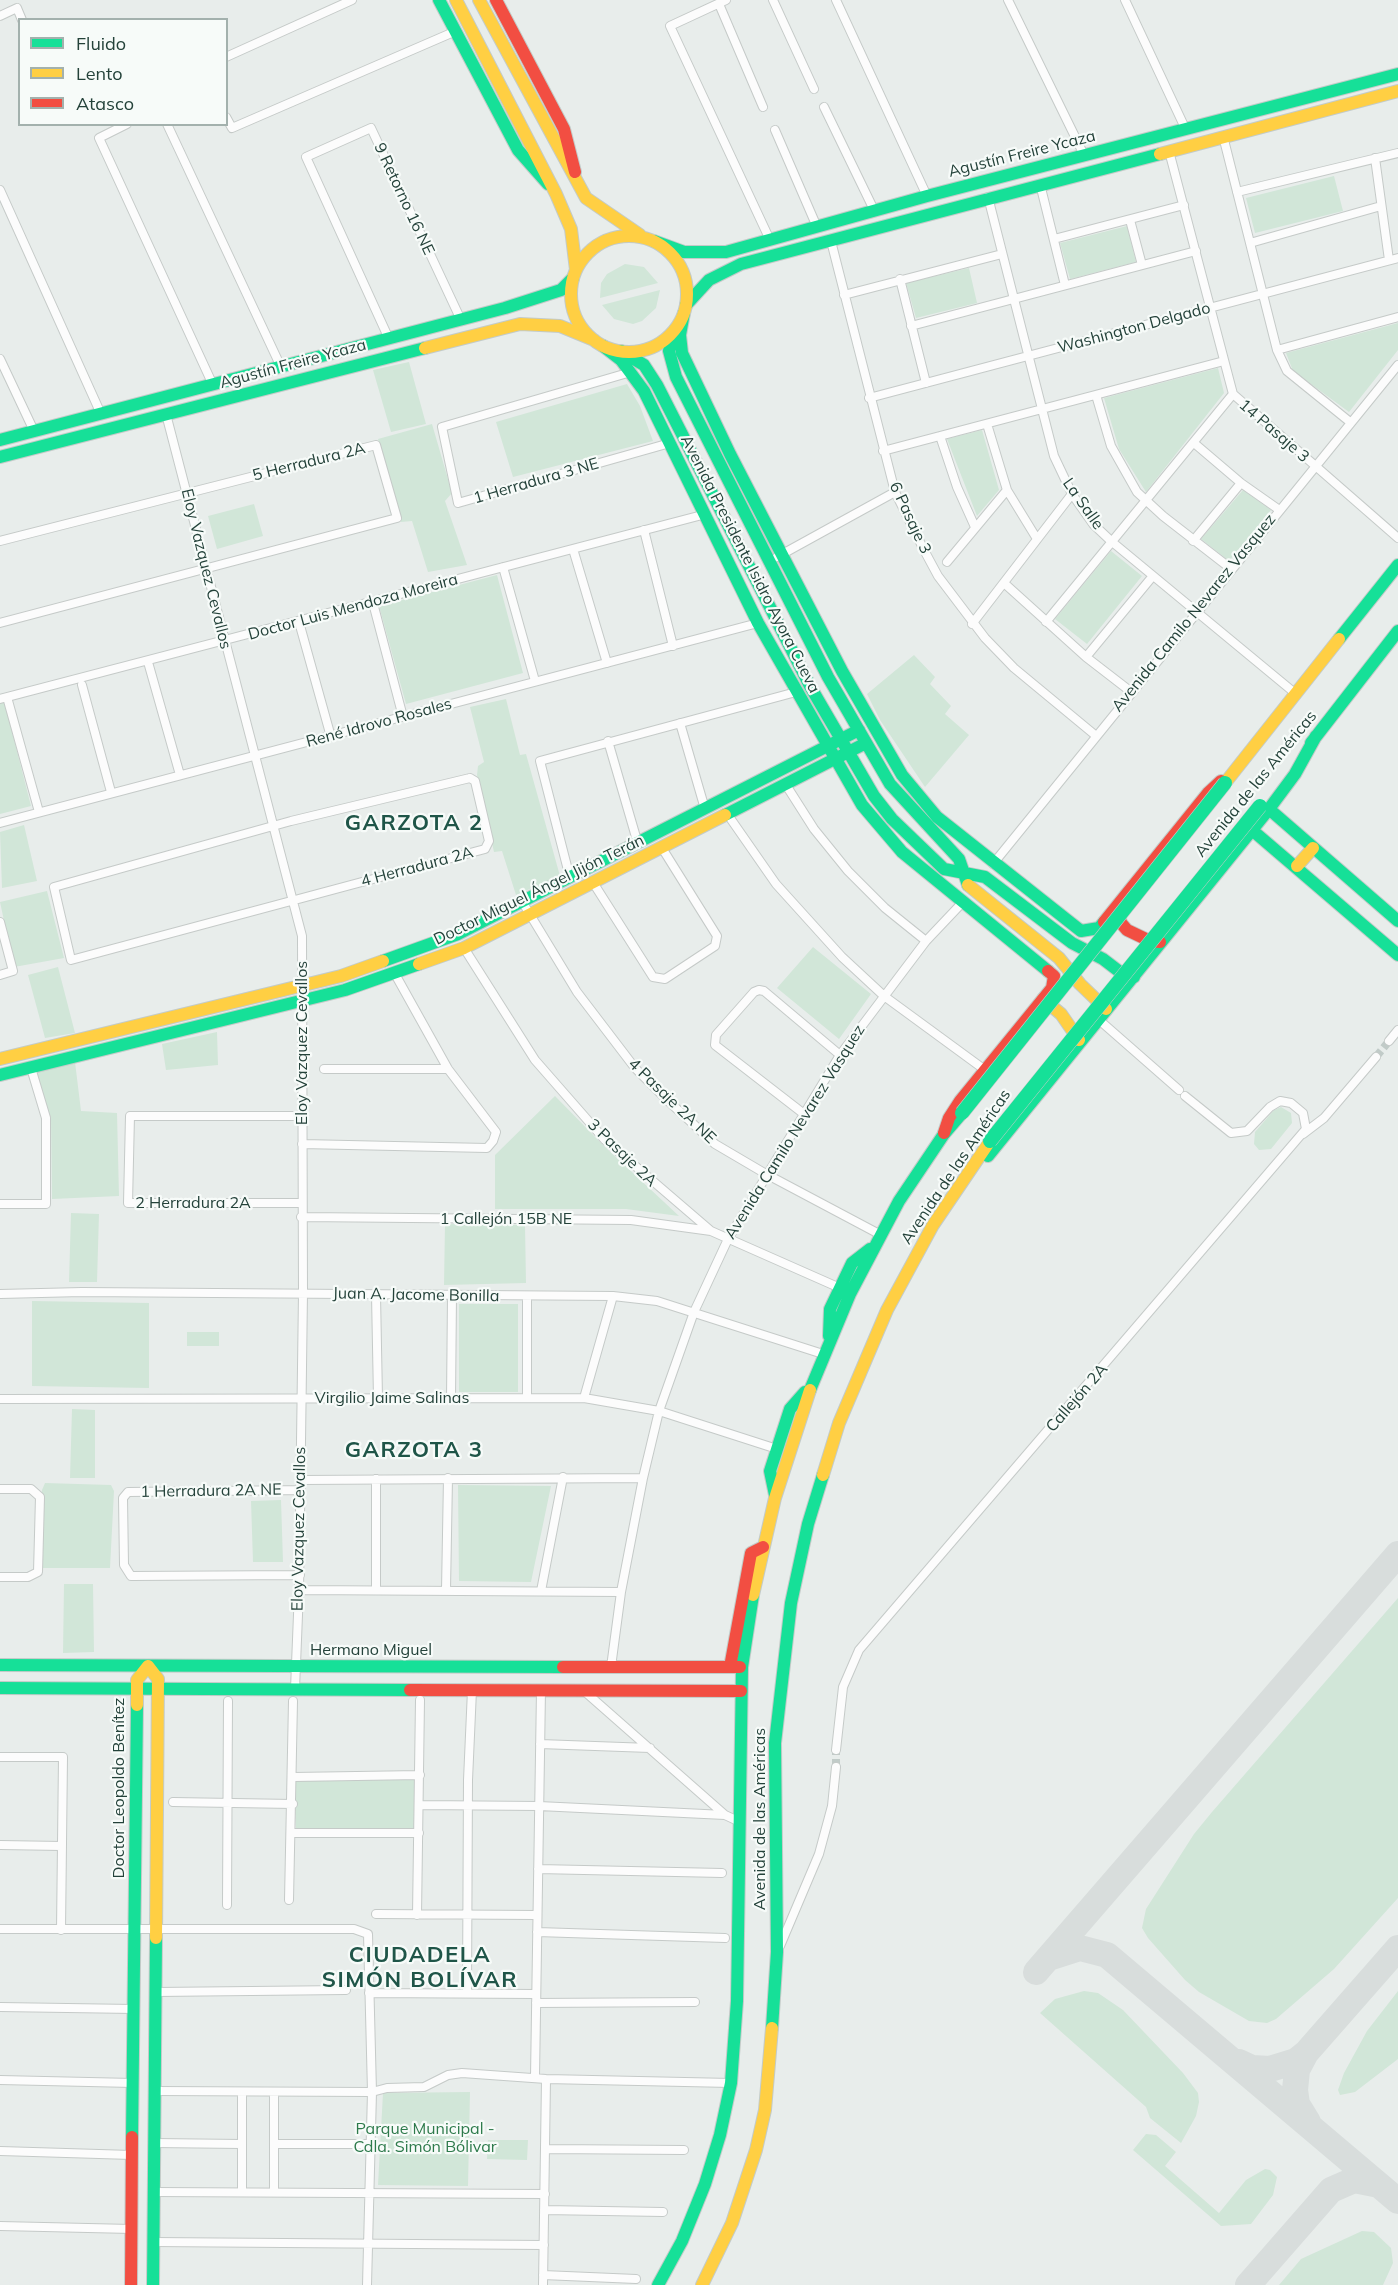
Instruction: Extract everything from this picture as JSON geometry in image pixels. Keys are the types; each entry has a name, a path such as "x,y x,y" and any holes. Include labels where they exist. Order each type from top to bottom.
{"main road":[{"path":"439,0 518,150 556,194"},
{"path":"456,0 556,194 571,230 575,249 571,298 575,317 599,343 621,351 649,349 675,330 685,309 687,284 681,266 669,252 598,208 578,185 479,0"},
{"path":"500,1 564,129 578,185"},
{"name":"Agustín Freire Ycaza","path":"649,239 684,252 710,254 1398,74"},
{"name":"Agustín Freire Ycaza","path":"685,309 709,280 730,267 988,197 1398,91"},
{"path":"574,274 588,252 606,240 625,236 649,239"},
{"name":"Agustín Freire Ycaza","path":"0,440 461,320 548,295 561,290 574,274"},
{"name":"Avenida Presidente Isidro Ayora Cueva","path":"685,309 680,342 689,371 842,671 902,775 937,817 993,864 1081,931 1087,932"},
{"name":"Agustín Freire Ycaza","path":"0,457 520,324 560,326 599,343"},
{"name":"Avenida Presidente Isidro Ayora Cueva","path":"675,330 669,351 675,377 828,677 890,784 927,827 959,859 967,884 973,891 1059,958 1102,1014"},
{"name":"Avenida Presidente Isidro Ayora Cueva","path":"599,343 631,372 706,514 758,623 862,805 902,852 962,903 1050,970"},
{"name":"Avenida Presidente Isidro Ayora Cueva","path":"621,351 644,365 657,385 810,686 874,796 912,841 944,868 985,878 1072,943 1103,959 1119,972 1134,977"},
{"name":"Avenida de las Américas","path":"658,2285 682,2241 705,2184 720,2135 731,2083 737,2001 741,1691 736,1667 752,1553 762,1547 775,1498 826,1347 877,1240 920,1168 944,1134 1398,565"},
{"name":"Avenida de las Américas","path":"702,2285 732,2223 762,2120 770,2068 777,1952 775,1743 784,1651 802,1550 835,1434 866,1353 912,1261 990,1141 1035,1082 1264,808 1316,736 1398,631"},
{"name":"Doctor Miguel Ángel Jijón Terán","path":"0,1059 341,976 448,938 523,903 841,739 862,736"},
{"name":"Doctor Miguel Ángel Jijón Terán","path":"0,1075 301,1001 395,974 464,948 594,884 835,759 848,752 862,736"},
{"name":"Avenida de las Américas","path":"1087,932 1100,927 1208,793 1234,770"},
{"path":"967,1176 986,1159 1008,1133 1079,1040 1134,977 1252,830 1264,808 1398,921"},
{"path":"1252,830 1297,866 1398,955"},
{"path":"1297,866 1313,848"},
{"path":"1117,907 1121,923 1127,930 1150,941 1162,942"},
{"name":"Avenida de las Américas","path":"944,1134 949,1118 1055,981 1050,970"},
{"path":"1043,999 1061,1014 1079,1040"},
{"path":"826,1347 830,1309 840,1288 852,1263 877,1240"},
{"path":"775,1498 770,1471 777,1449 790,1409 811,1386"},
{"name":"Hermano Miguel","path":"0,1665 736,1667"},
{"path":"148,1666 158,1679 153,2285"},
{"name":"Doctor Leopoldo Benítez","path":"131,2285 136,1680 148,1666"},
{"path":"0,1688 158,1689 294,1695 472,1690 741,1691"}],"street":[{"path":"228,56 352,0"},
{"path":"773,0 814,89"},
{"path":"836,0 927,196"},
{"path":"1008,0 1084,155"},
{"path":"1125,0 1186,130"},
{"path":"763,107 722,2 670,26 770,240"},
{"path":"0,16 17,8 21,18"},
{"path":"228,121 232,128 456,31"},
{"path":"824,107 874,210"},
{"path":"123,126 99,138 213,385"},
{"path":"168,126 281,367"},
{"name":"9 Retorno 16 NE","path":"389,339 306,157 371,128 461,320"},
{"path":"775,130 817,227"},
{"path":"1223,136 1277,350 1287,371 1350,422"},
{"name":"14 Pasaje 3","path":"1169,151 1233,394 1398,538"},
{"path":"1237,192 1398,153"},
{"path":"1375,158 1381,206 1394,259"},
{"path":"1040,184 1065,285"},
{"path":"0,190 101,414"},
{"name":"La Salle","path":"988,197 1054,456 1072,494 1093,524 1111,541 1296,694"},
{"path":"1054,239 1184,205"},
{"path":"1250,243 1381,206"},
{"path":"1130,220 1142,265"},
{"name":"6 Pasaje 3","path":"831,241 869,398 895,492 938,576 972,624 1014,668 1095,735"},
{"path":"911,326 1196,251"},
{"path":"844,295 1002,254"},
{"name":"Washington Delgado","path":"869,398 1394,259"},
{"path":"900,279 926,383"},
{"path":"1277,350 1398,317"},
{"path":"0,359 34,431"},
{"path":"883,451 1224,361"},
{"name":"Avenida Camilo Nevarez Vasquez","path":"993,864 1130,691 1398,365"},
{"name":"1 Herradura 3 NE","path":"631,372 442,427 458,503 670,443"},
{"path":"1046,622 1233,394"},
{"path":"1096,395 1111,446 1137,492 1193,541 1230,568"},
{"name":"Eloy Vazquez Cevallos","path":"166,414 302,936 303,1293 300,1575 294,1695 289,1900"},
{"path":"987,424 1007,490 1037,539"},
{"path":"940,436 957,486 975,527"},
{"path":"1194,443 1241,483 1278,509"},
{"name":"5 Herradura 2A","path":"187,493 376,445 397,518 206,568"},
{"path":"1193,541 1241,483"},
{"path":"947,562 1007,490"},
{"path":"769,561 895,492"},
{"path":"0,541 187,493"},
{"path":"972,624 1072,494"},
{"name":"Doctor Luis Mendoza Moreira","path":"3,698 148,662 706,514"},
{"path":"644,530 673,646"},
{"path":"573,549 607,663"},
{"path":"503,567 535,681"},
{"path":"0,623 206,568"},
{"path":"1086,657 1152,576"},
{"path":"1004,583 1086,657 1130,691"},
{"path":"373,603 403,717"},
{"path":"299,622 331,737"},
{"name":"René Idrovo Rosales","path":"0,823 758,623"},
{"path":"148,662 180,775"},
{"path":"82,685 111,792"},
{"path":"570,879 540,764 542,760 796,692"},
{"path":"3,698 39,812"},
{"path":"680,723 705,809"},
{"path":"608,741 638,844"},
{"name":"4 Herradura 2A","path":"470,778 475,781 489,841 485,849 292,901 71,960 54,886 273,826 470,778"},
{"path":"786,785 814,830 848,871 885,908 926,942"},
{"path":"728,815 776,884 842,957 884,996 985,1070"},
{"path":"594,884 653,976 665,979 715,946 717,936 662,848"},
{"name":"4 Pasaje 2A NE","path":"523,903 577,992 635,1068 715,1144 877,1240"},
{"name":"Avenida Camilo Nevarez Vasquez","path":"611,1667 621,1592 643,1478 659,1411 694,1312 728,1239 840,1055 926,942 962,903"},
{"path":"0,922 13,971 0,975"},
{"name":"3 Pasaje 2A","path":"464,948 536,1060 605,1140 711,1231 840,1288"},
{"path":"302,1144 487,1148 493,1141 496,1132 448,1070 395,974"},
{"path":"804,1114 715,1045 716,1035 754,992 759,990 764,991 840,1055"},
{"path":"1102,1014 1182,1093 1231,1133 1242,1133 1252,1128 1274,1103 1286,1101 1306,1118 1303,1134"},
{"path":"1389,1041 1398,1030"},
{"name":"Callejón 2A","path":"836,1750 840,1702 846,1675 859,1650 1303,1134 1324,1118 1376,1057"},
{"path":"0,1204 46,1204 46,1118 31,1068"},
{"path":"324,1069 448,1070"},
{"name":"2 Herradura 2A","path":"301,1116 130,1116 128,1203 301,1203"},
{"name":"1 Callejón 15B NE","path":"301,1218 631,1220 711,1231"},
{"name":"Juan A. Jacome Bonilla","path":"0,1294 303,1293 612,1296 657,1301 826,1347"},
{"path":"376,1295 378,1398"},
{"path":"451,1399 452,1296"},
{"path":"526,1398 527,1296"},
{"path":"584,1398 612,1296"},
{"name":"Virgilio Jaime Salinas","path":"0,1399 584,1398 659,1411 777,1449"},
{"path":"541,1591 563,1477"},
{"path":"446,1590 448,1478"},
{"path":"301,1480 643,1478"},
{"path":"376,1479 376,1590"},
{"path":"0,1489 32,1489 40,1497 38,1572 28,1577 0,1577"},
{"name":"1 Herradura 2A NE","path":"300,1490 128,1492 123,1498 123,1565 131,1576 300,1575"},
{"path":"299,1590 621,1592"},
{"path":"467,1993 468,1806 472,1690"},
{"path":"535,2077 541,1690"},
{"path":"583,1690 725,1815 738,1821"},
{"path":"417,1915 420,1700"},
{"path":"227,1905 228,1701"},
{"path":"540,1744 650,1748"},
{"path":"0,1757 63,1758 61,1930"},
{"path":"777,1952 819,1854 832,1806 836,1767"},
{"path":"293,1777 420,1775"},
{"path":"173,1802 293,1803"},
{"path":"420,1805 539,1806 725,1815"},
{"path":"292,1833 419,1833"},
{"path":"0,1845 62,1846"},
{"path":"538,1869 722,1873"},
{"path":"376,1914 537,1915"},
{"path":"0,1929 354,1929 368,1934 372,2092 368,2285"},
{"path":"537,1932 724,1938"},
{"path":"156,1992 346,1990"},
{"path":"369,1993 467,1993 536,1999 695,2002"},
{"path":"0,2007 134,2009"},
{"path":"155,2091 372,2092 387,2088 424,2087 448,2075 462,2073 546,2079 731,2083"},
{"path":"543,2285 546,2079"},
{"path":"0,2080 133,2083"},
{"path":"242,2092 242,2192"},
{"path":"274,2092 274,2192"},
{"path":"154,2143 242,2144"},
{"path":"274,2144 370,2144"},
{"path":"546,2149 684,2150"},
{"path":"0,2151 132,2155"},
{"path":"154,2192 545,2194"},
{"path":"544,2210 663,2212"},
{"path":"0,2226 132,2229"},
{"path":"153,2242 544,2245"},
{"path":"543,2275 636,2279"}],"green space":[{"path":"1334,176 1343,211 1255,233 1246,198"},
{"path":"1127,226 1136,262 1070,279 1060,243"},
{"path":"625,264 644,267 658,283 600,298 601,283 607,274"},
{"path":"969,268 977,303 916,318 906,283"},
{"path":"660,290 656,308 642,321 633,324 614,319 602,305"},
{"path":"1398,323 1398,350 1349,412 1293,371 1286,353"},
{"path":"409,362 426,424 391,432 373,370"},
{"path":"1218,368 1224,393 1146,492 1119,449 1104,398"},
{"path":"627,384 640,406 653,441 513,477 496,422"},
{"path":"432,424 452,493 445,501 467,565 428,572 412,521 401,522 378,439"},
{"path":"982,430 999,490 977,516 947,439"},
{"path":"1243,490 1271,510 1229,561 1201,539"},
{"path":"254,504 263,536 217,549 208,516"},
{"path":"1111,551 1142,576 1087,644 1055,619"},
{"path":"497,575 523,673 406,704 379,606"},
{"path":"914,655 935,677 930,684 951,706 945,714 969,735 925,787 880,720 867,694"},
{"path":"506,699 520,755 526,754 560,876 516,895 502,851 494,852 477,775 478,766 484,762 470,707"},
{"path":"4,700 31,806 0,814 0,701"},
{"path":"24,825 37,881 2,888 0,832"},
{"path":"47,891 64,958 14,967 0,902"},
{"path":"813,947 871,994 839,1039 777,988"},
{"path":"58,967 75,1033 45,1038 28,975"},
{"path":"217,1032 218,1065 166,1070 162,1044"},
{"path":"75,1062 81,1111 117,1113 119,1196 52,1199 51,1119 36,1070"},
{"path":"555,1096 603,1145 679,1216 626,1209 495,1209 495,1155"},
{"path":"1281,1107 1291,1113 1292,1123 1271,1149 1259,1150 1254,1144 1255,1132 1274,1110"},
{"path":"71,1213 99,1214 97,1282 69,1282"},
{"path":"445,1224 525,1225 526,1283 444,1285"},
{"path":"32,1301 149,1303 149,1388 32,1386"},
{"path":"459,1304 518,1304 518,1392 459,1392"},
{"path":"187,1332 219,1332 219,1346 187,1346"},
{"path":"72,1409 95,1410 95,1478 70,1478"},
{"path":"45,1483 111,1485 114,1491 110,1568 43,1568 42,1490"},
{"path":"458,1485 551,1486 531,1582 459,1581"},
{"path":"281,1500 283,1562 253,1562 251,1501"},
{"path":"64,1584 93,1584 94,1652 63,1653"},
{"path":"1398,1598 1398,1898 1334,1969 1276,2019 1267,2023 1249,2021 1199,1992 1185,1980 1142,1928 1146,1909 1194,1834"},
{"path":"416,1775 415,1829 296,1829 294,1776"},
{"path":"1084,1991 1098,1993 1123,2010 1183,2073 1198,2093 1196,2116 1181,2143 1150,2118 1146,2107 1040,2013 1055,1999"},
{"path":"1398,1991 1398,2059 1355,2092 1340,2095 1338,2090 1344,2073 1367,2031"},
{"name":"Parque Municipal - Cdla. Simón Bólivar","path":"470,2092 468,2186 378,2185 383,2093"},
{"path":"1146,2134 1156,2135 1176,2152 1165,2166 1219,2213 1246,2180 1265,2169 1270,2170 1277,2177 1273,2195 1251,2224 1221,2226 1133,2150"},
{"path":"488,2140 528,2140 527,2160 487,2159"},
{"path":"1362,2231 1374,2232 1391,2248 1393,2263 1383,2285 1279,2285 1301,2259"}],"taxiway":[{"path":"1036,1972 1398,1554"},
{"path":"1049,1958 1080,1948 1107,1955 1398,2201"},
{"path":"1239,2062 1252,2068 1270,2069 1296,2061 1306,2053 1398,1948"},
{"path":"1306,2053 1297,2070 1295,2090 1297,2104 1308,2122"},
{"path":"1248,2285 1331,2190 1354,2180 1379,2185"}],"tunnel":[{"path":"1376,1057 1389,1041"},
{"path":"836,1750 836,1767"}],"traffic: fast":[{"path":"439,0 518,150 548,184"},
{"path":"654,241 684,252 726,252 927,196 1398,74"},
{"path":"686,305 709,280 741,264 1160,154"},
{"path":"0,440 505,308 561,290 573,278"},
{"path":"684,313 680,335 682,353 730,454 842,671 902,775 937,817 1081,931 1099,928 1104,922"},
{"path":"675,330 669,351 676,377 828,677 890,784 959,859 968,885"},
{"path":"603,346 621,360 644,391 758,623 862,805 902,852 1048,971"},
{"path":"0,457 425,348"},
{"path":"621,351 644,365 657,385 810,686 874,796 892,819 944,869 985,877 1072,943 1103,959 1120,972 1134,977"},
{"path":"1339,639 1398,565"},
{"path":"1311,743 1398,631"},
{"path":"383,961 458,934 859,730"},
{"path":"988,1156 1269,809 1295,774 1316,736"},
{"path":"725,815 866,743"},
{"path":"962,1113 1225,783"},
{"path":"990,1141 1260,806"},
{"path":"1269,809 1398,921"},
{"path":"1252,830 1398,955"},
{"path":"0,1075 345,990 419,964"},
{"path":"810,1390 850,1294 899,1201 944,1134 962,1113"},
{"path":"829,1336 830,1309 852,1263 870,1249"},
{"path":"775,1495 770,1471 790,1409 805,1392"},
{"path":"772,2028 777,1952 775,1743 791,1603 808,1524 823,1475"},
{"path":"658,2285 682,2241 705,2184 720,2135 731,2083 737,2001 742,1667 753,1595"},
{"path":"0,1665 563,1667"},
{"path":"0,1688 410,1690"},
{"path":"132,2137 137,1705"},
{"path":"153,2285 156,1938"}],"traffic: slow":[{"path":"456,0 556,194 571,229 576,270"},
{"path":"479,0 586,198 640,235"},
{"path":"1160,154 1398,91"},
{"path":"629,236 651,240 670,253 683,272 687,294 683,316 670,335 651,348 629,352 607,348 588,335 575,316 571,294 575,272 588,253 607,240 629,236"},
{"path":"425,348 520,324 560,326 594,340"},
{"path":"1225,783 1339,639"},
{"path":"419,964 464,948 725,815"},
{"path":"1297,866 1313,848"},
{"path":"968,885 1059,958 1080,984 1106,1009"},
{"path":"0,1059 341,976 383,961"},
{"path":"1043,999 1061,1014 1079,1040"},
{"path":"823,1475 839,1423 887,1310 933,1225 990,1141"},
{"path":"753,1595 775,1498 810,1390"},
{"path":"137,1705 137,1680 148,1666 158,1679 156,1938"},
{"path":"702,2285 732,2223 756,2150 765,2110 772,2028"}],"traffic: jam":[{"path":"496,0 564,129 575,172"},
{"path":"1104,922 1208,793 1221,781"},
{"path":"1117,907 1121,923 1127,930 1150,941 1160,942"},
{"path":"944,1133 949,1118 960,1101 1052,988 1054,976 1048,971"},
{"path":"730,1667 751,1553 763,1547"},
{"path":"563,1667 740,1667"},
{"path":"410,1690 741,1691"},
{"path":"131,2285 132,2137"}],"district":[{"name":"GARZOTA 2","path":"414,823"},
{"name":"GARZOTA 3","path":"414,1450"},
{"name":"CIUDADELA SIMÓN BOLÍVAR","path":"420,1968"}]}
